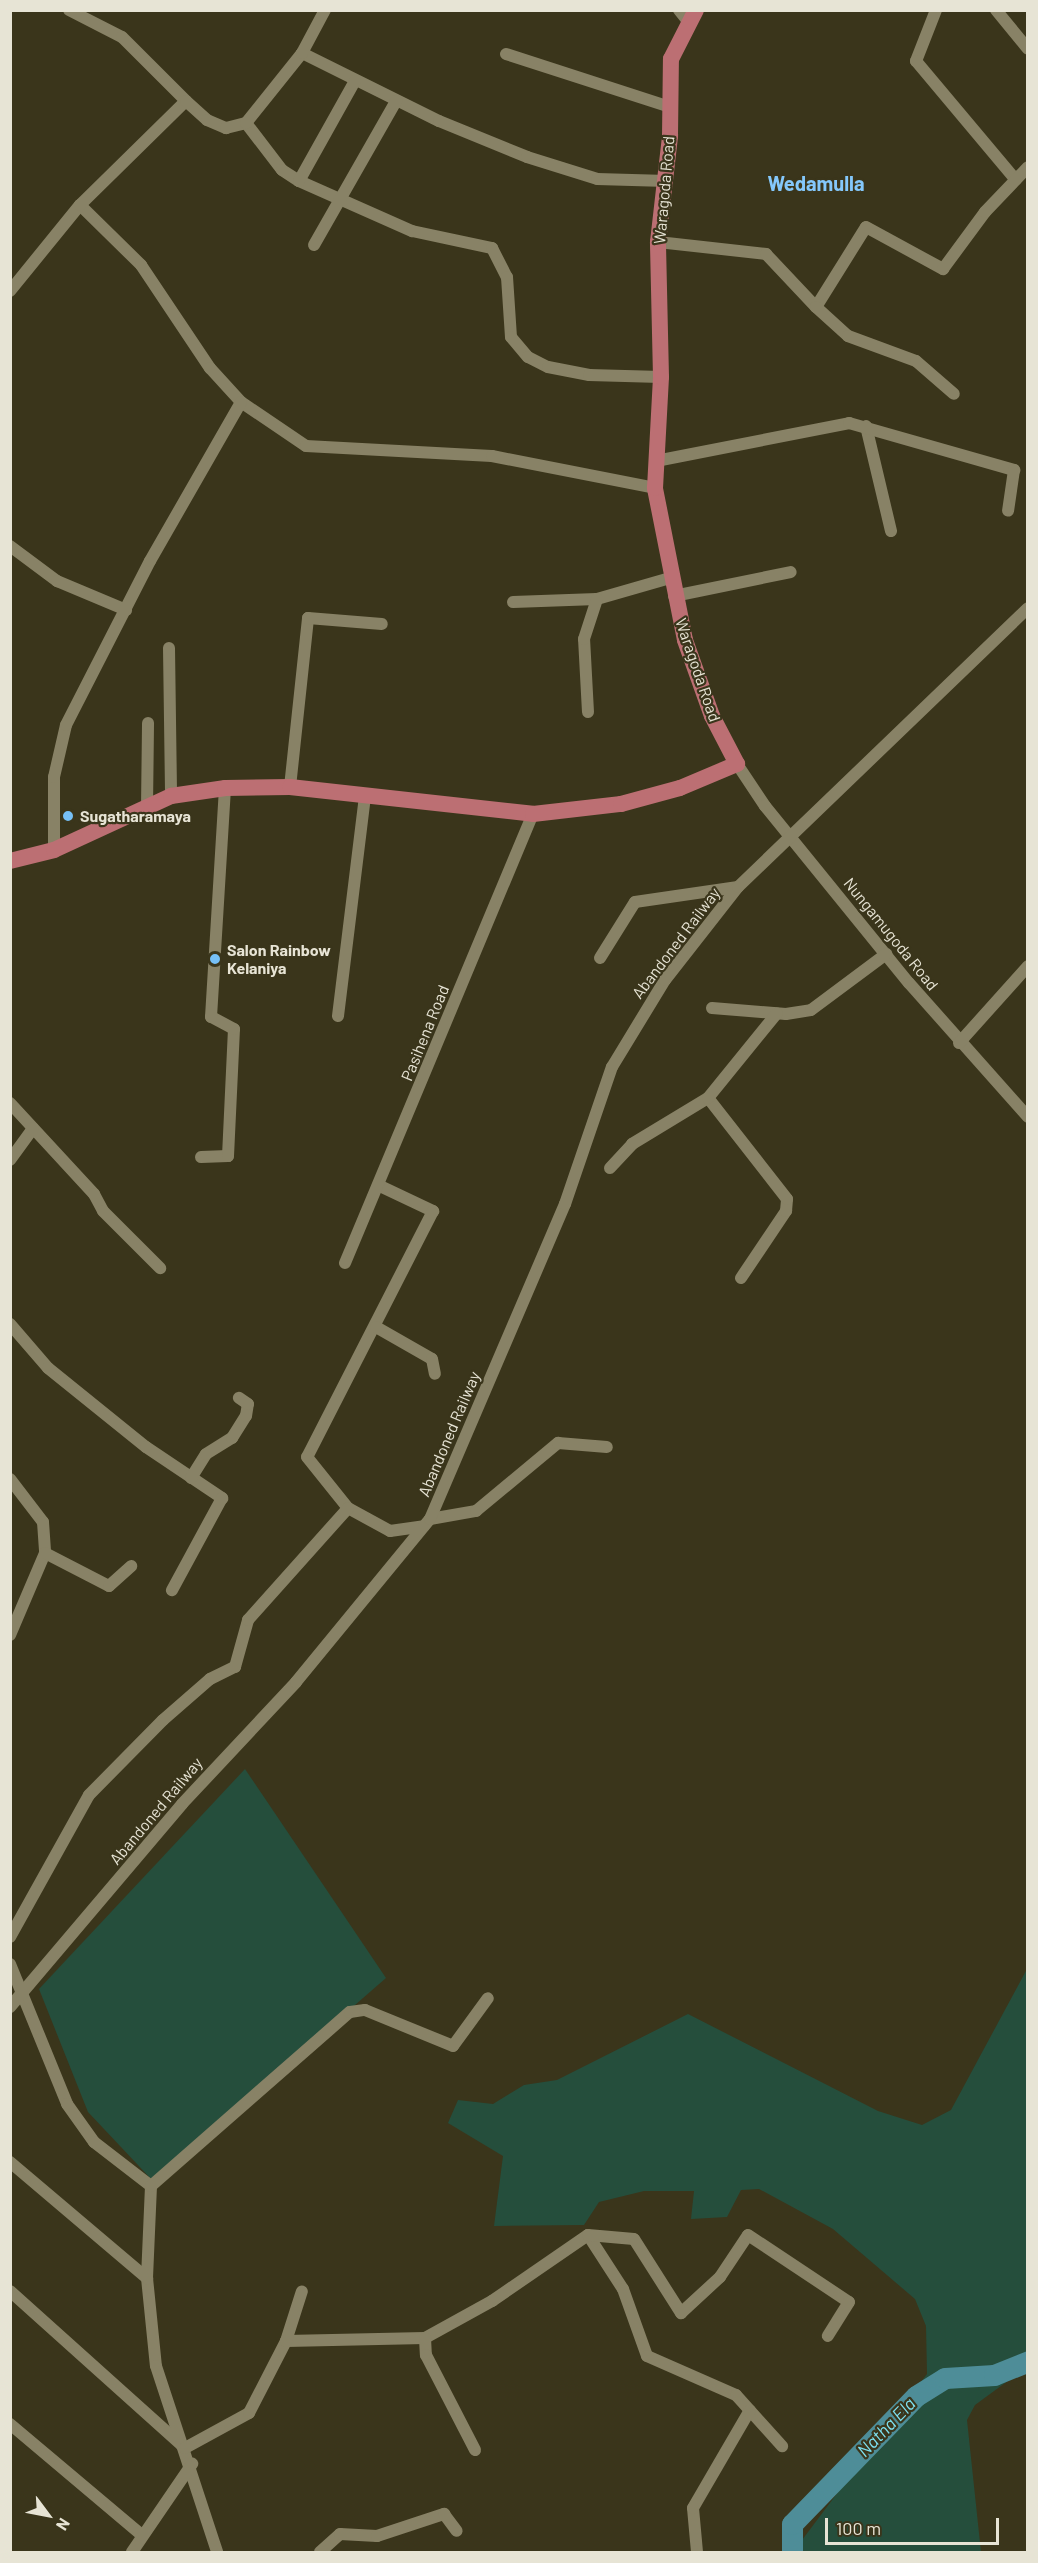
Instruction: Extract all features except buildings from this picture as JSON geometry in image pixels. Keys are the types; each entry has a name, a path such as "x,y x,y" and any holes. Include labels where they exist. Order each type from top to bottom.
{"main road":[{"name":"Waragoda Road","path":"688,14 671,59 667,181 658,242 662,377 655,488 674,596 712,716 737,764"},
{"path":"10,861 54,850 171,796 225,788 290,787 533,814 621,804 737,764"}],"street":[{"path":"69,10 122,37 207,120 226,128 246,123 302,53 325,10"},
{"path":"936,10 916,61 1016,180"},
{"path":"996,10 1028,49"},
{"path":"302,53 396,101 527,157 597,179 667,181"},
{"path":"506,54 670,107"},
{"path":"299,181 355,81"},
{"path":"10,291 80,205 186,101"},
{"path":"314,245 396,101"},
{"path":"246,123 282,170 299,181 412,231 492,248 507,277 511,337 528,357 548,368 589,375 662,377"},
{"path":"816,308 866,227 943,269 1028,167"},
{"path":"80,205 141,265 210,368 241,402 306,446 492,456 655,488"},
{"path":"658,242 766,255 816,308 848,336 916,361 954,394"},
{"path":"54,850 54,777 66,725 126,610 241,402"},
{"path":"656,461 798,429 866,426 1014,471 1008,511"},
{"path":"866,426 891,531"},
{"path":"10,546 57,581 126,610"},
{"path":"674,596 791,572"},
{"path":"513,602 597,599 670,578"},
{"path":"588,712 584,639 597,599"},
{"name":"Abandoned Railway","path":"10,2007 182,1804 296,1682 427,1522 565,1204 612,1066 665,980 738,887 790,838 915,711 1028,608"},
{"path":"290,787 308,618 382,624"},
{"path":"169,648 171,796"},
{"path":"147,807 148,723"},
{"name":"Nungamugoda Road","path":"737,764 790,838 959,1043 1028,1117"},
{"path":"201,1157 228,1156 234,1029 211,1017 225,788"},
{"path":"338,1016 365,795"},
{"name":"Pasihena Road","path":"345,1263 380,1186 533,814"},
{"path":"600,958 635,902 738,887"},
{"path":"712,1008 777,1013 811,1010 886,954"},
{"path":"959,1043 1028,966"},
{"path":"610,1168 632,1144 708,1098 777,1013"},
{"path":"708,1098 787,1199 786,1211 741,1278"},
{"path":"10,1103 94,1194 103,1211 160,1268"},
{"path":"10,1160 33,1128"},
{"path":"380,1186 433,1211 376,1327 307,1458 348,1508 390,1531 476,1511 558,1443 607,1447"},
{"path":"10,1324 48,1368 223,1501 172,1590"},
{"path":"376,1327 432,1359 435,1374"},
{"path":"191,1478 206,1454 232,1438 246,1416 248,1404 239,1398"},
{"path":"10,1479 43,1522 45,1553 10,1635"},
{"path":"10,1937 89,1795 163,1720 210,1679 235,1667 248,1620 348,1508"},
{"path":"45,1553 109,1586 131,1566"},
{"path":"10,1964 24,1990 67,2104 101,2148 150,2186"},
{"path":"217,2553 192,2464 165,2406 147,2278 150,2186 350,2013 364,2010 453,2046 488,1998"},
{"path":"10,2162 147,2278"},
{"path":"588,2235 623,2289 647,2356 700,2376 750,2410 782,2446"},
{"path":"286,2341 425,2337 492,2301 588,2235 634,2239 681,2313 720,2277 748,2235 849,2302 828,2336"},
{"path":"10,2291 185,2448"},
{"path":"185,2448 249,2413 286,2341 302,2291"},
{"path":"425,2337 426,2355 475,2450"},
{"path":"697,2553 693,2508 750,2410"},
{"path":"10,2424 142,2535"},
{"path":"132,2553 192,2464"},
{"path":"320,2553 340,2534 377,2536 444,2514 457,2531"}],"green space":[{"path":"245,1769 386,1978 153,2181 88,2112 39,1989"},
{"path":"1027,1969 1027,2367 975,2405 967,2420 981,2552 793,2552 927,2374 926,2326 915,2299 833,2229 759,2189 741,2190 727,2217 691,2219 694,2191 644,2191 599,2202 584,2225 494,2226 503,2156 448,2123 458,2100 493,2104 524,2085 557,2080 688,2014 878,2111 922,2125 951,2110"}],"waterway":[{"name":"Natha Ela","path":"792,2552 792,2524 916,2396 945,2378 994,2375 1028,2361"}],"place":[{"name":"Sugatharamaya","path":"68,816"},
{"name":"Salon Rainbow Kelaniya","path":"215,959"}],"district":[{"name":"Wedamulla","path":"816,183"}]}
